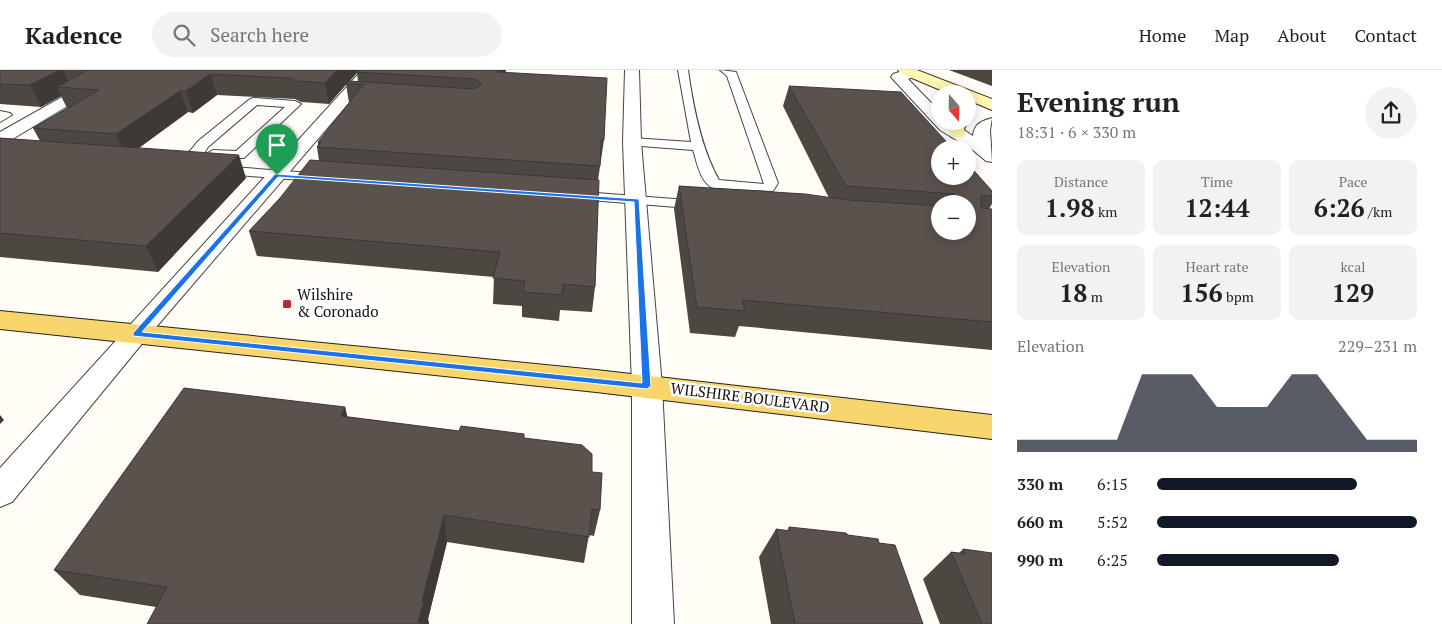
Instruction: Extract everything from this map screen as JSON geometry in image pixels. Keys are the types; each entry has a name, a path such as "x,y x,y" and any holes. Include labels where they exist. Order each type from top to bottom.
{"main road":[{"path":"908,71 943,85"},
{"path":"976,98 992,105"},
{"path":"976,112 992,110"},
{"name":"WILSHIRE BOULEVARD","path":"0,320 647,386 992,427"}],"street":[{"path":"0,139 120,70"},
{"path":"0,492 136,334 277,175 355,98 370,70"},
{"path":"632,70 632,142 647,386 654,624"},
{"path":"908,71 898,77 931,112"},
{"path":"987,152 982,128 992,123"},
{"path":"961,130 987,152"}],"lane":[{"path":"683,70 699,146 711,181 716,185 768,188 771,183 732,74 725,70"},
{"path":"70,84 92,86"},
{"path":"198,153 239,155 295,104 254,101 202,144 198,153 176,167 335,179"},
{"path":"632,142 699,146"},
{"path":"559,195 720,206"}],"building":[{"path":"0,70 60,70 30,85 0,84"},
{"path":"88,70 337,70 325,83 297,81 290,78 210,74 186,91 180,91 116,134 33,128 99,90 57,87"},
{"path":"359,70 498,70 497,72 607,78 604,140 601,140 600,166 317,147 321,142 318,142 364,84 346,84 349,81 474,89 482,85 475,79 357,72"},
{"path":"789,86 901,92 931,125 931,130 936,130 945,140 931,140 931,185 976,185 976,173 992,191 992,196 981,196 981,208 992,209 992,322 742,300 745,311 697,307 679,186 805,194 848,200 931,205 931,240 976,240 976,195 954,195 846,186"},
{"path":"0,138 239,155 146,246 0,233"},
{"path":"310,160 599,180 595,287 563,284 562,295 523,292 525,281 493,278 500,252 249,231 280,198"},
{"path":"184,388 345,407 341,416 459,431 461,426 524,434 524,438 582,445 592,454 592,472 602,473 600,510 592,509 589,537 444,515 418,622 428,624 147,624 167,587 54,570"},
{"path":"789,527 846,533 848,535 878,539 879,543 895,545 923,624 795,624 776,529 790,531"},
{"path":"963,549 992,553 992,624 982,624 951,552 966,554"}],"place":[{"name":"Wilshire & Coronado","path":"287,304"}],"route":[{"path":"277,175 636,200 647,386 136,334 277,175"}]}
